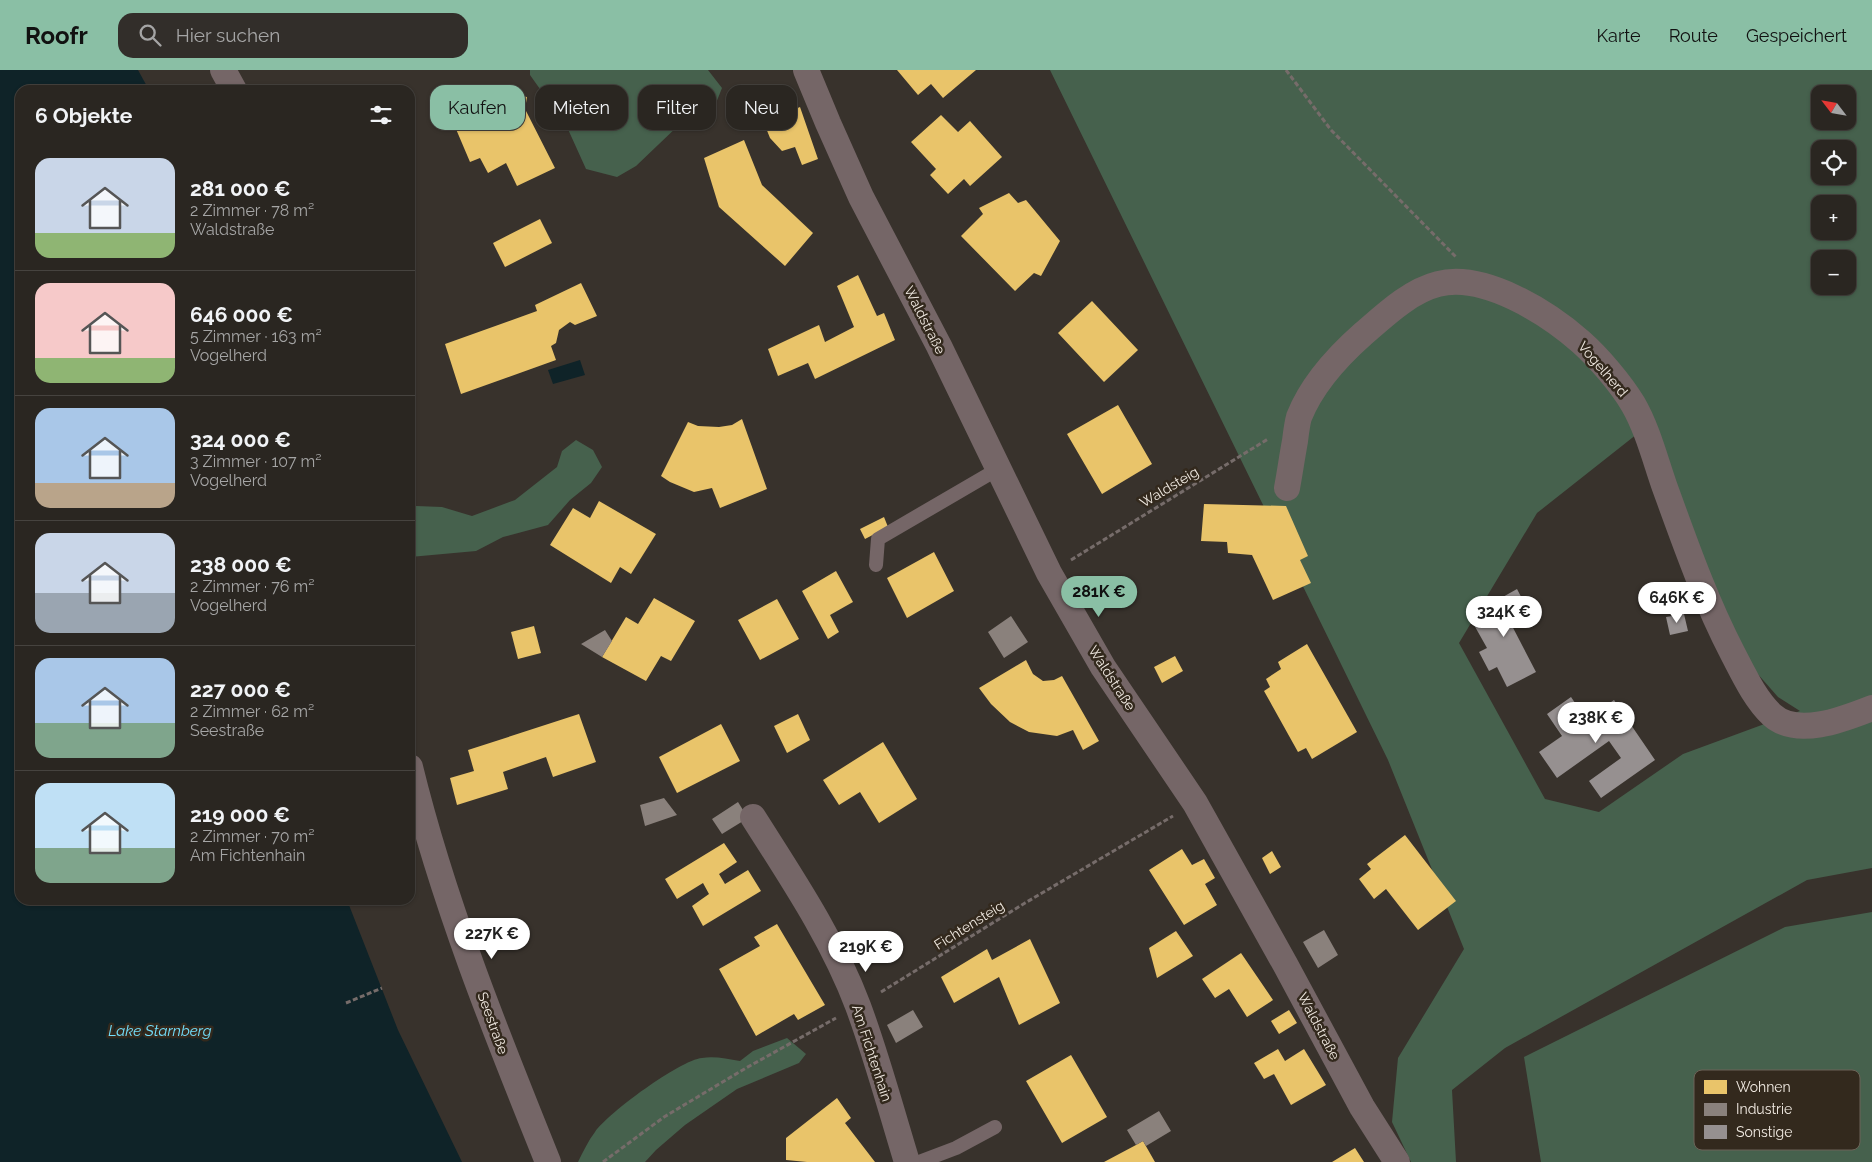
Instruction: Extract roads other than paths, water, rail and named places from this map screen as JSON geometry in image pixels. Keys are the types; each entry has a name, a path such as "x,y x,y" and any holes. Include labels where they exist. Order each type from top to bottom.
{"street":[{"path":"222,70 231,85"},
{"name":"Waldstraße","path":"806,70 861,197 939,346 1049,573 1103,667 1195,803 1362,1107 1397,1162"},
{"name":"Vogelherd","path":"1287,488 1299,418 1313,391 1331,365 1376,323 1402,302 1428,287 1441,283 1461,282 1485,286 1527,304 1581,342 1612,376 1633,405 1649,442 1699,582 1741,669 1769,712 1778,720 1793,726 1802,726 1850,717 1872,708"},
{"name":"Seestraße","path":"415,787 423,820 476,976 548,1162"},
{"name":"Am Fichtenhain","path":"753,817 824,934 858,1006 907,1162"}],"lane":[{"path":"876,565 878,539 998,469"},
{"path":"918,1162 956,1148 994,1127"}],"water":[{"name":"Lake Starnberg","path":"0,70 138,70 146,85 15,85 15,905 349,905 398,1030 462,1162 0,1162"},
{"path":"580,360 585,375 553,384 548,370"}]}
